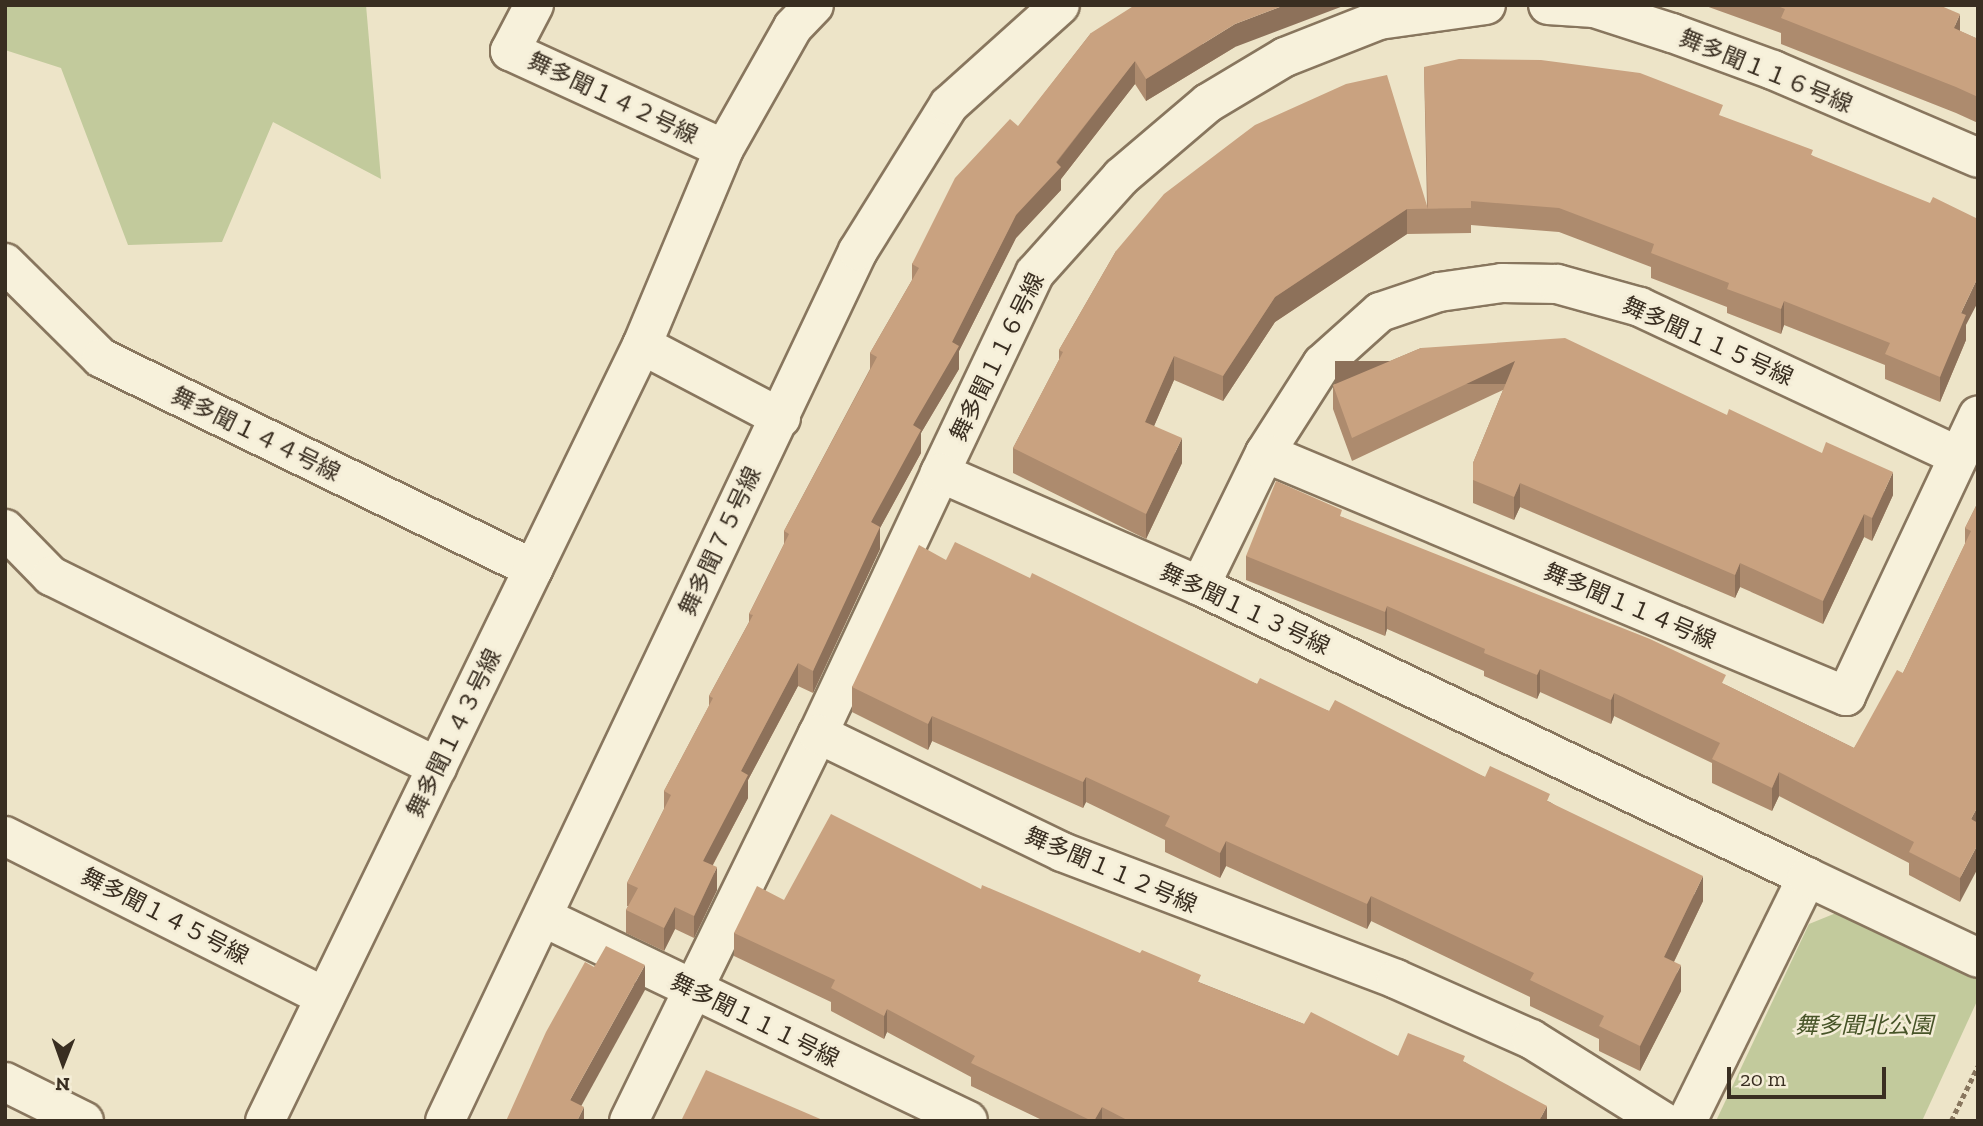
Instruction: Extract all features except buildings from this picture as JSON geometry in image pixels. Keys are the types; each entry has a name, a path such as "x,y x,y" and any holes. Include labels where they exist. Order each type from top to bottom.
{"street":[{"name":"舞多聞１４２号線","path":"534,5 510,51 724,149"},
{"name":"舞多聞１４２号線","path":"642,345 724,149 793,27 814,5"},
{"name":"舞多聞７５号線","path":"445,1121 858,251 949,105 1060,5"},
{"name":"舞多聞１１６号線","path":"940,473 1035,273 1121,177 1208,103 1285,57 1378,20 1486,5"},
{"name":"舞多聞１１６号線","path":"1548,5 1594,8 1684,38 1773,70 1978,158"},
{"name":"舞多聞１４４号線","path":"5,263 101,358 533,569"},
{"name":"舞多聞１１５号線","path":"1265,453 1322,363 1380,312 1439,292 1502,283 1557,284 1640,307 1958,456"},
{"path":"642,345 780,418"},
{"name":"舞多聞１４３号線","path":"265,1121 642,345"},
{"name":"舞多聞１１４号線","path":"1265,453 1846,696 1978,416"},
{"path":"1200,586 1265,453"},
{"path":"629,1121 818,734 940,473"},
{"name":"舞多聞１１３号線","path":"940,473 1200,586 1807,877 1977,955"},
{"path":"5,529 51,576 437,767"},
{"name":"舞多聞１１２号線","path":"818,734 1062,852 1396,979 1531,1039 1662,1121"},
{"name":"舞多聞１４５号線","path":"5,836 325,997"},
{"path":"1687,1121 1807,877"},
{"name":"舞多聞１１１号線","path":"542,917 968,1121"},
{"path":"5,1082 84,1121"}],"path":[{"path":"1951,1121 1978,1066"}],"green space":[{"path":"5,5 366,5 381,179 273,122 222,242 128,245 61,68 5,50"},
{"name":"舞多聞北公園","path":"1841,911 1978,976 1978,999 1922,1121 1716,1121 1809,924"}]}
